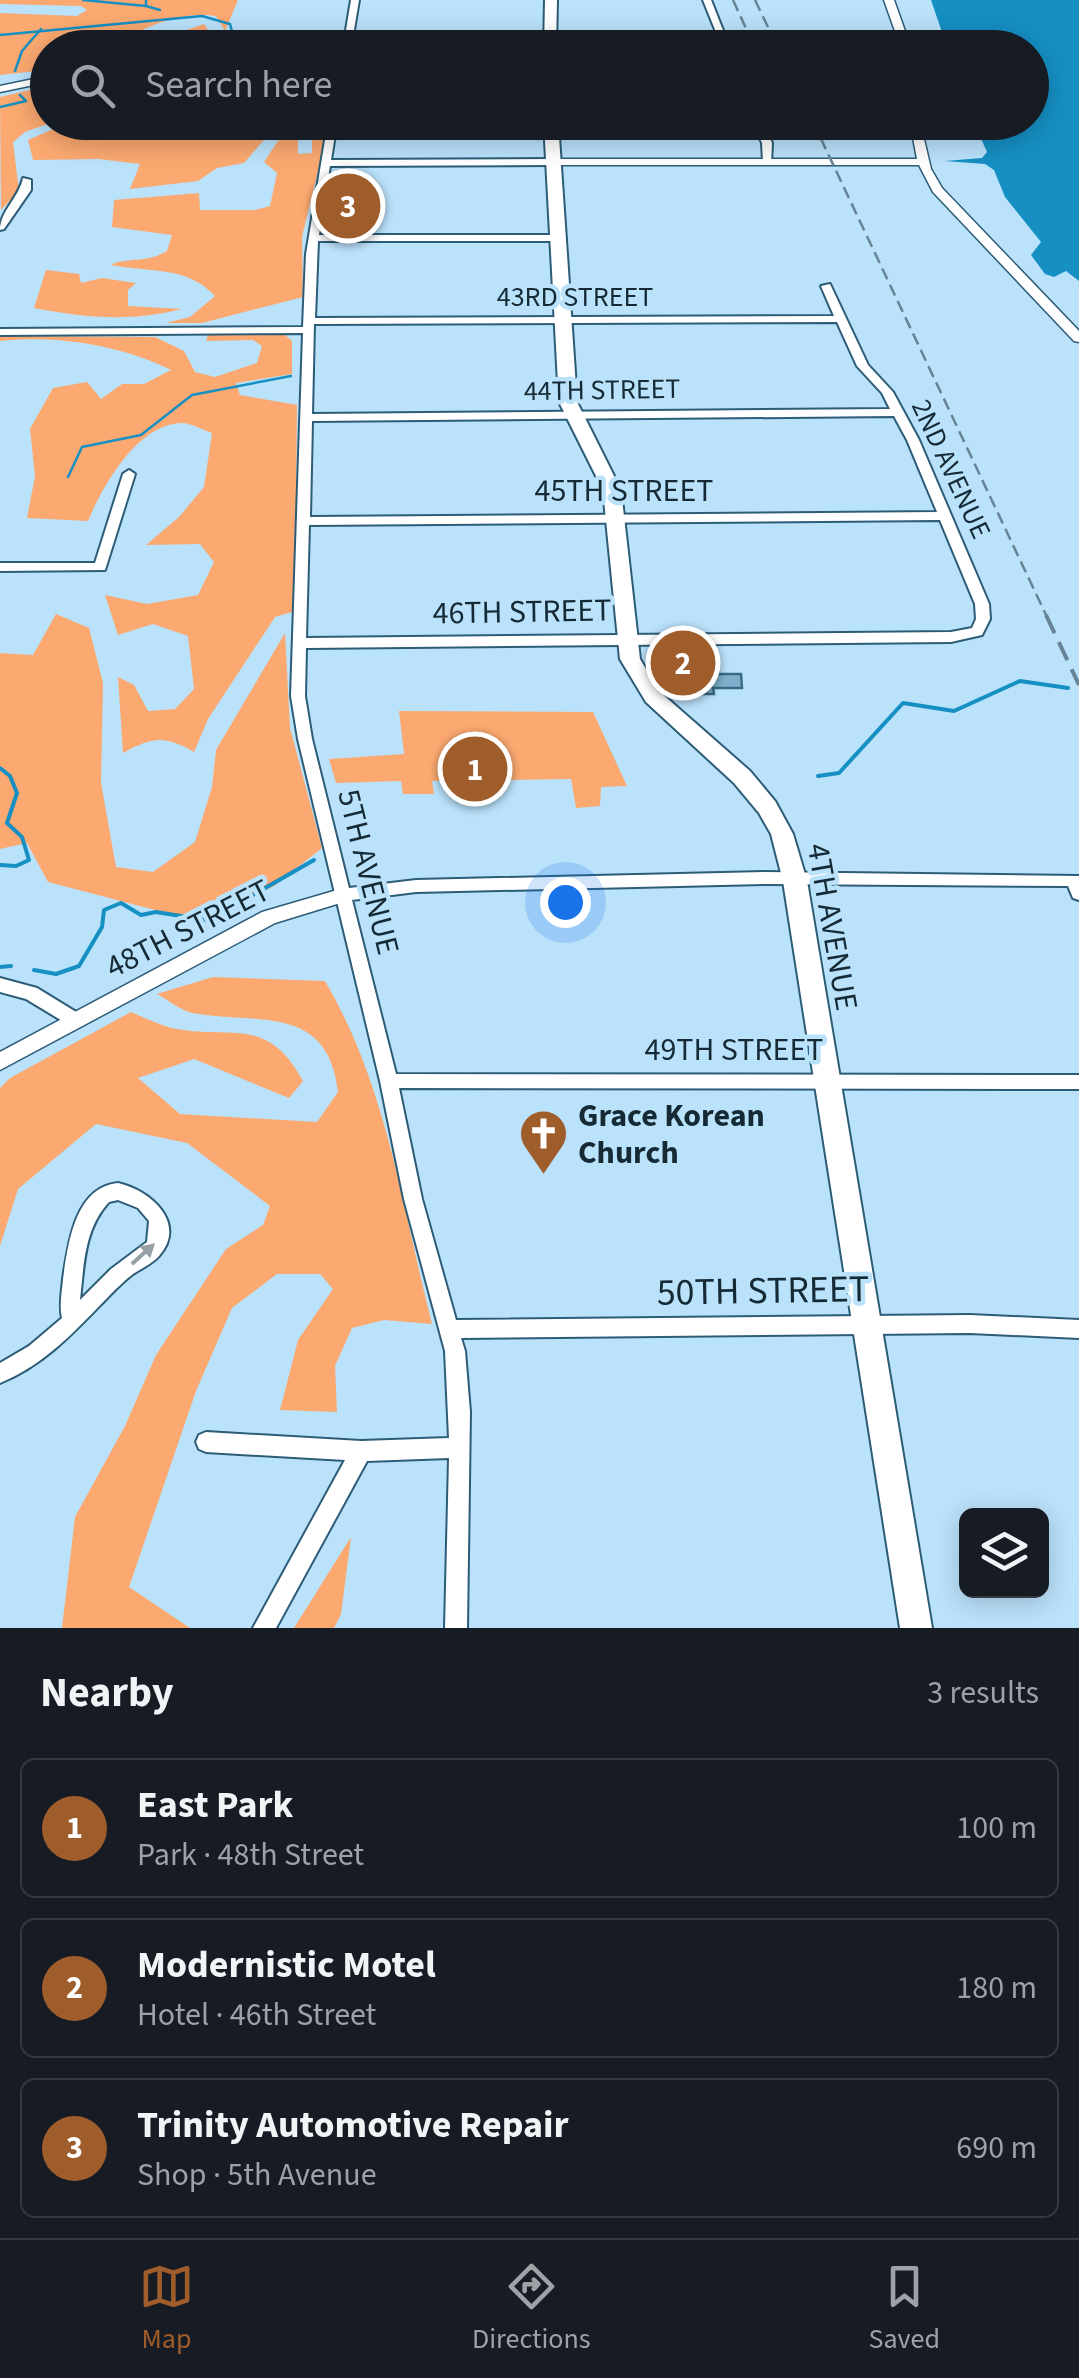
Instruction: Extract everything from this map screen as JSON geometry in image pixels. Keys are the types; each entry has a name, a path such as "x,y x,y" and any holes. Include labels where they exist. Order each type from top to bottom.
{"main road":[{"path":"550,30 551,0"},
{"name":"4TH AVENUE","path":"551,140 568,402 610,480 626,638 635,672 652,697 742,777 767,806 782,834 795,881 916,1628"}],"street":[{"path":"350,30 355,0"},
{"path":"707,0 719,30"},
{"path":"889,0 900,30"},
{"path":"0,89 30,82"},
{"name":"5TH AVENUE","path":"330,140 313,238 300,717 458,1378 456,1628"},
{"path":"766,140 768,162"},
{"path":"919,140 923,162 937,190 1079,338"},
{"path":"326,163 923,162"},
{"path":"0,227 26,190 26,180"},
{"path":"313,238 557,238"},
{"name":"2ND AVENUE","path":"826,286 863,366 899,412 982,604 981,628"},
{"name":"43RD STREET","path":"0,332 562,320 841,320"},
{"name":"44TH STREET","path":"306,418 899,412"},
{"path":"0,566 100,567 129,474"},
{"name":"45TH STREET","path":"304,521 944,516"},
{"name":"46TH STREET","path":"302,642 952,638 968,636 981,628"},
{"name":"48TH STREET","path":"0,1062 269,917 344,894 416,886 746,882 783,878 1076,887"},
{"path":"0,986 31,992 75,1020"},
{"name":"49TH STREET","path":"389,1081 1079,1082"},
{"path":"0,1373 32,1359 72,1320 120,1273 155,1247 159,1224 153,1211 128,1193 115,1190 104,1195 86,1221 70,1308 72,1320"},
{"name":"50TH STREET","path":"448,1329 970,1324 1079,1329"},
{"path":"206,1442 361,1452 458,1448"},
{"path":"264,1628 361,1452"}],"shaded area":[{"path":"0,0 238,0 225,30 216,16 195,15 143,30 30,30 30,72 0,75 0,13 77,16 87,10 81,6 0,4"},
{"path":"30,90 30,130 13,142 19,191 1,210 0,97"},
{"path":"28,140 264,140 244,163 217,168 198,181 130,189 140,164 99,159 33,160"},
{"path":"279,140 298,140 298,154 312,153 312,140 326,140 302,237 303,297 202,323 166,323 190,317 215,296 180,275 111,265 159,255 167,251 172,235 112,227 114,200 199,193 200,210 255,210 270,206 277,173 264,162"},
{"path":"46,270 79,274 81,283 102,278 136,283 128,290 128,306 182,309 108,317 34,308"},
{"path":"284,334 292,341 292,374 236,383 240,395 297,405 295,611 275,617 208,719 194,752 158,740 123,753 118,677 134,685 148,711 175,709 194,689 188,636 153,624 118,635 105,595 147,604 198,595 214,562 200,544 146,545 179,517 204,487 212,433 182,423 150,434 112,475 88,521 27,518 35,476 30,429 53,388 87,382 101,399 122,384 144,384 171,370 110,348 44,339 0,341 0,336 155,337 184,351 195,372 215,377 257,363 262,346 253,340 206,341 208,335"},
{"path":"56,614 89,628 103,683 101,783 116,867 153,872 195,842 212,787 216,750 285,633 290,728 322,848 274,886 205,923 48,882 27,843 0,849 0,653 33,655"},
{"path":"399,711 593,712 627,786 601,787 600,806 576,808 571,779 432,781 434,794 403,794 401,781 336,783 329,759 404,754"},
{"path":"213,977 325,981 364,1062 378,1105 432,1324 384,1320 352,1328 335,1366 337,1412 280,1410 298,1340 333,1289 320,1274 277,1274 232,1308 196,1391 129,1587 190,1628 62,1628 75,1517 125,1426 156,1355 226,1249 263,1225 270,1206 187,1143 96,1124 18,1189 0,1246 0,1088 10,1078 131,1012 168,1027 260,1038 289,1059 303,1081 289,1098 194,1059 138,1078 180,1114 317,1122 338,1092 331,1063 320,1043 285,1023 192,1013 157,994"},
{"path":"351,1537 341,1614 334,1628 294,1628"}],"water":[{"path":"931,0 1079,0 1079,281 1066,271 1054,277 1045,274 1031,255 1041,242 1005,197 994,170 985,164 945,161 982,158 987,152 982,140 1049,140 1049,30 941,30"}],"building":[{"path":"672,652 692,652 694,674 741,674 742,688 713,688 714,694 676,694"}],"waterway":[{"path":"83,0 146,6"},
{"path":"146,0 146,6"},
{"path":"146,6 160,10"},
{"path":"53,30 202,16 230,24 232,30"},
{"path":"0,35 30,32"},
{"path":"15,71 30,42"},
{"path":"0,107 26,101 20,95"},
{"path":"68,477 82,447 141,435 192,395 291,376"},
{"path":"818,776 839,773 903,703 954,711 1020,681 1068,688"},
{"path":"0,768 10,776 17,793 7,823 22,837 29,860 16,866 0,865"},
{"path":"34,970 56,974 79,966 102,927 104,910 121,903 141,915 156,912 218,922 246,899 314,860"},
{"path":"0,967 11,966"}],"railway":[{"path":"733,0 747,30"},
{"path":"755,0 769,30"},
{"path":"822,140 1047,617"},
{"path":"1046,615 1079,685"}],"place":[{"name":"Trinity Automotive Repair","path":"348,206"},
{"name":"Modernistic Motel","path":"683,663"},
{"name":"East Park","path":"475,769"},
{"name":"Grace Korean Church","path":"543,1176"}]}
